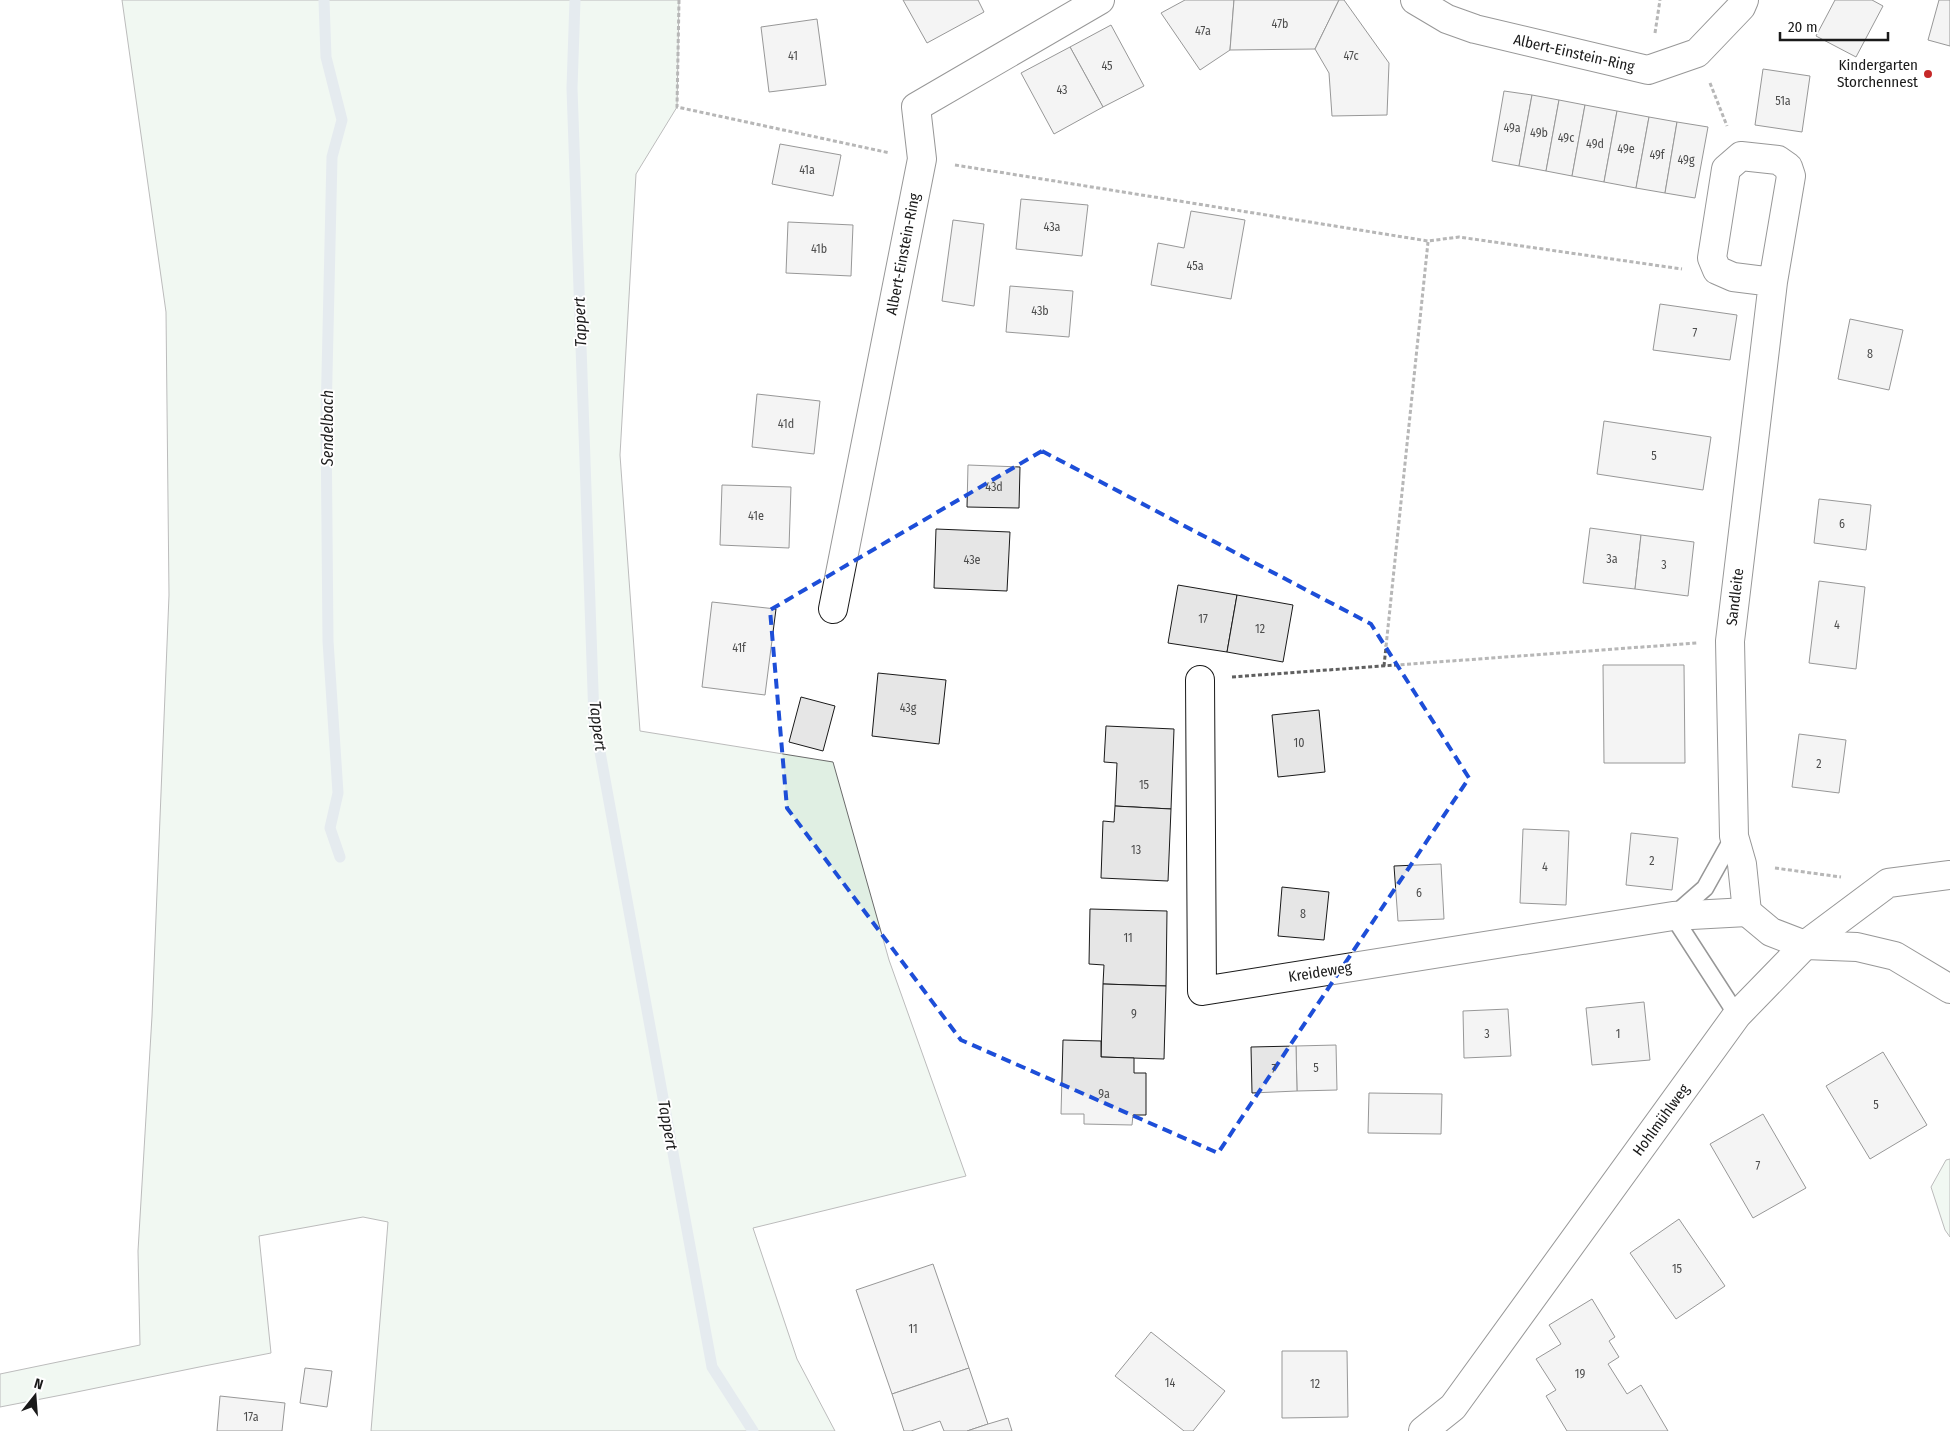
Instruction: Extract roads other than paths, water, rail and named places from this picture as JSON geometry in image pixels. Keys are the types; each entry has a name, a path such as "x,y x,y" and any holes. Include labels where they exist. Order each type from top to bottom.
{"street":[{"name":"Albert-Einstein-Ring","path":"833,609 922,159 916,107 1100,0"},
{"name":"Albert-Einstein-Ring","path":"1415,0 1447,19 1475,29 1648,70 1697,53 1741,7 1744,0"},
{"name":"Sandleite","path":"1747,912 1742,864 1734,836 1730,641 1773,282 1791,176 1788,167 1778,160 1741,156 1726,169 1712,258 1717,270 1733,277 1773,282"},
{"name":"Kreideweg","path":"1200,680 1202,992 1673,916 1747,912"},
{"name":"Hohlmühlweg","path":"1423,1431 1453,1407 1737,1015 1805,945 1888,883 1950,875"},
{"path":"1747,912 1771,932 1805,945 1857,947 1895,956 1950,990"}],"lane":[{"path":"1734,836 1705,888 1673,916 1737,1015"}],"waterway":[{"name":"Sendelbach","path":"324,0 326,57 342,120 332,157 326,418 328,641 338,793 330,828 340,857"},
{"name":"Tappert","path":"575,0 572,88 594,719 712,1367 753,1431"}],"place":[{"name":"Kindergarten Storchennest","path":"1928,74"}]}
